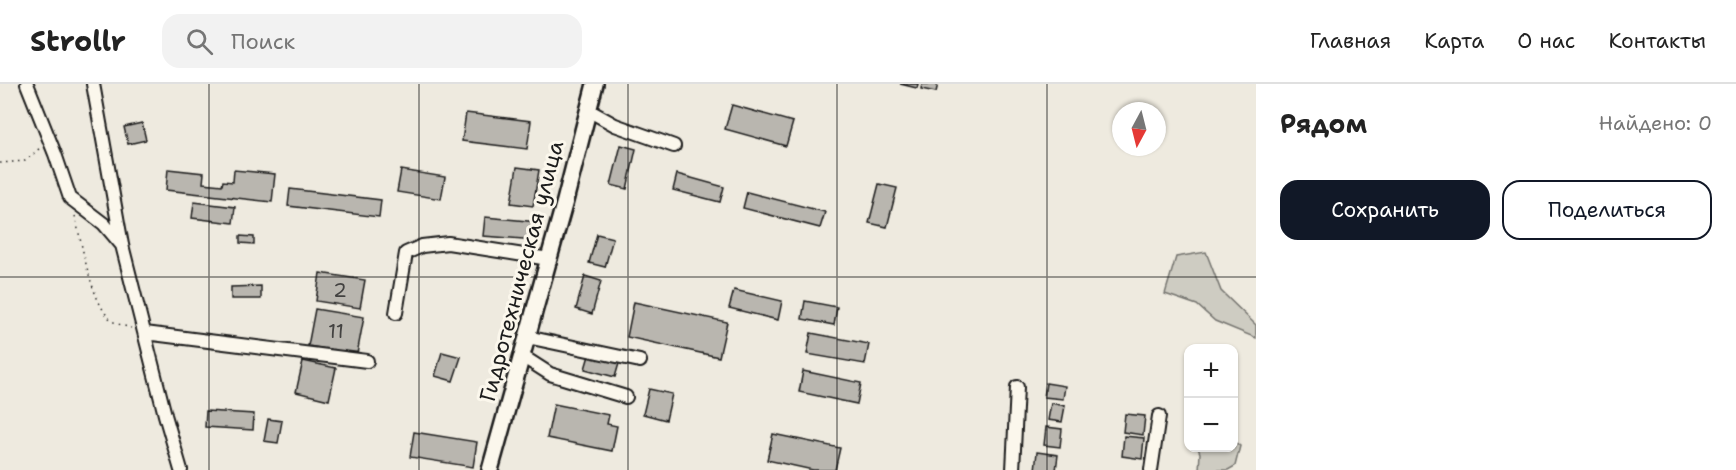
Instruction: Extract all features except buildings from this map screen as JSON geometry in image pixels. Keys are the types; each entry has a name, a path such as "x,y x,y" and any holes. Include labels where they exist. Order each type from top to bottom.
{"main road":[{"name":"Гидротехническая улица","path":"490,470 595,84"}],"street":[{"path":"27,84 70,198 104,224 122,245"},
{"path":"93,84 122,245 182,470"},
{"path":"588,110 615,125 674,146"},
{"path":"396,313 406,253 422,246 448,243 549,259"},
{"path":"145,333 367,361"},
{"path":"527,336 640,361"},
{"path":"522,356 550,374 626,397"},
{"path":"1013,470 1017,387"},
{"path":"1151,470 1159,416"}],"path":[{"path":"0,163 25,161 38,151 47,134"},
{"path":"70,198 98,302 111,320 145,333"}],"shaded area":[{"path":"1206,252 1221,291 1256,325 1256,338 1215,321 1197,305 1165,294 1176,257"},
{"path":"1238,444 1240,446 1235,466 1228,470 1199,470 1200,453 1238,452"}]}
